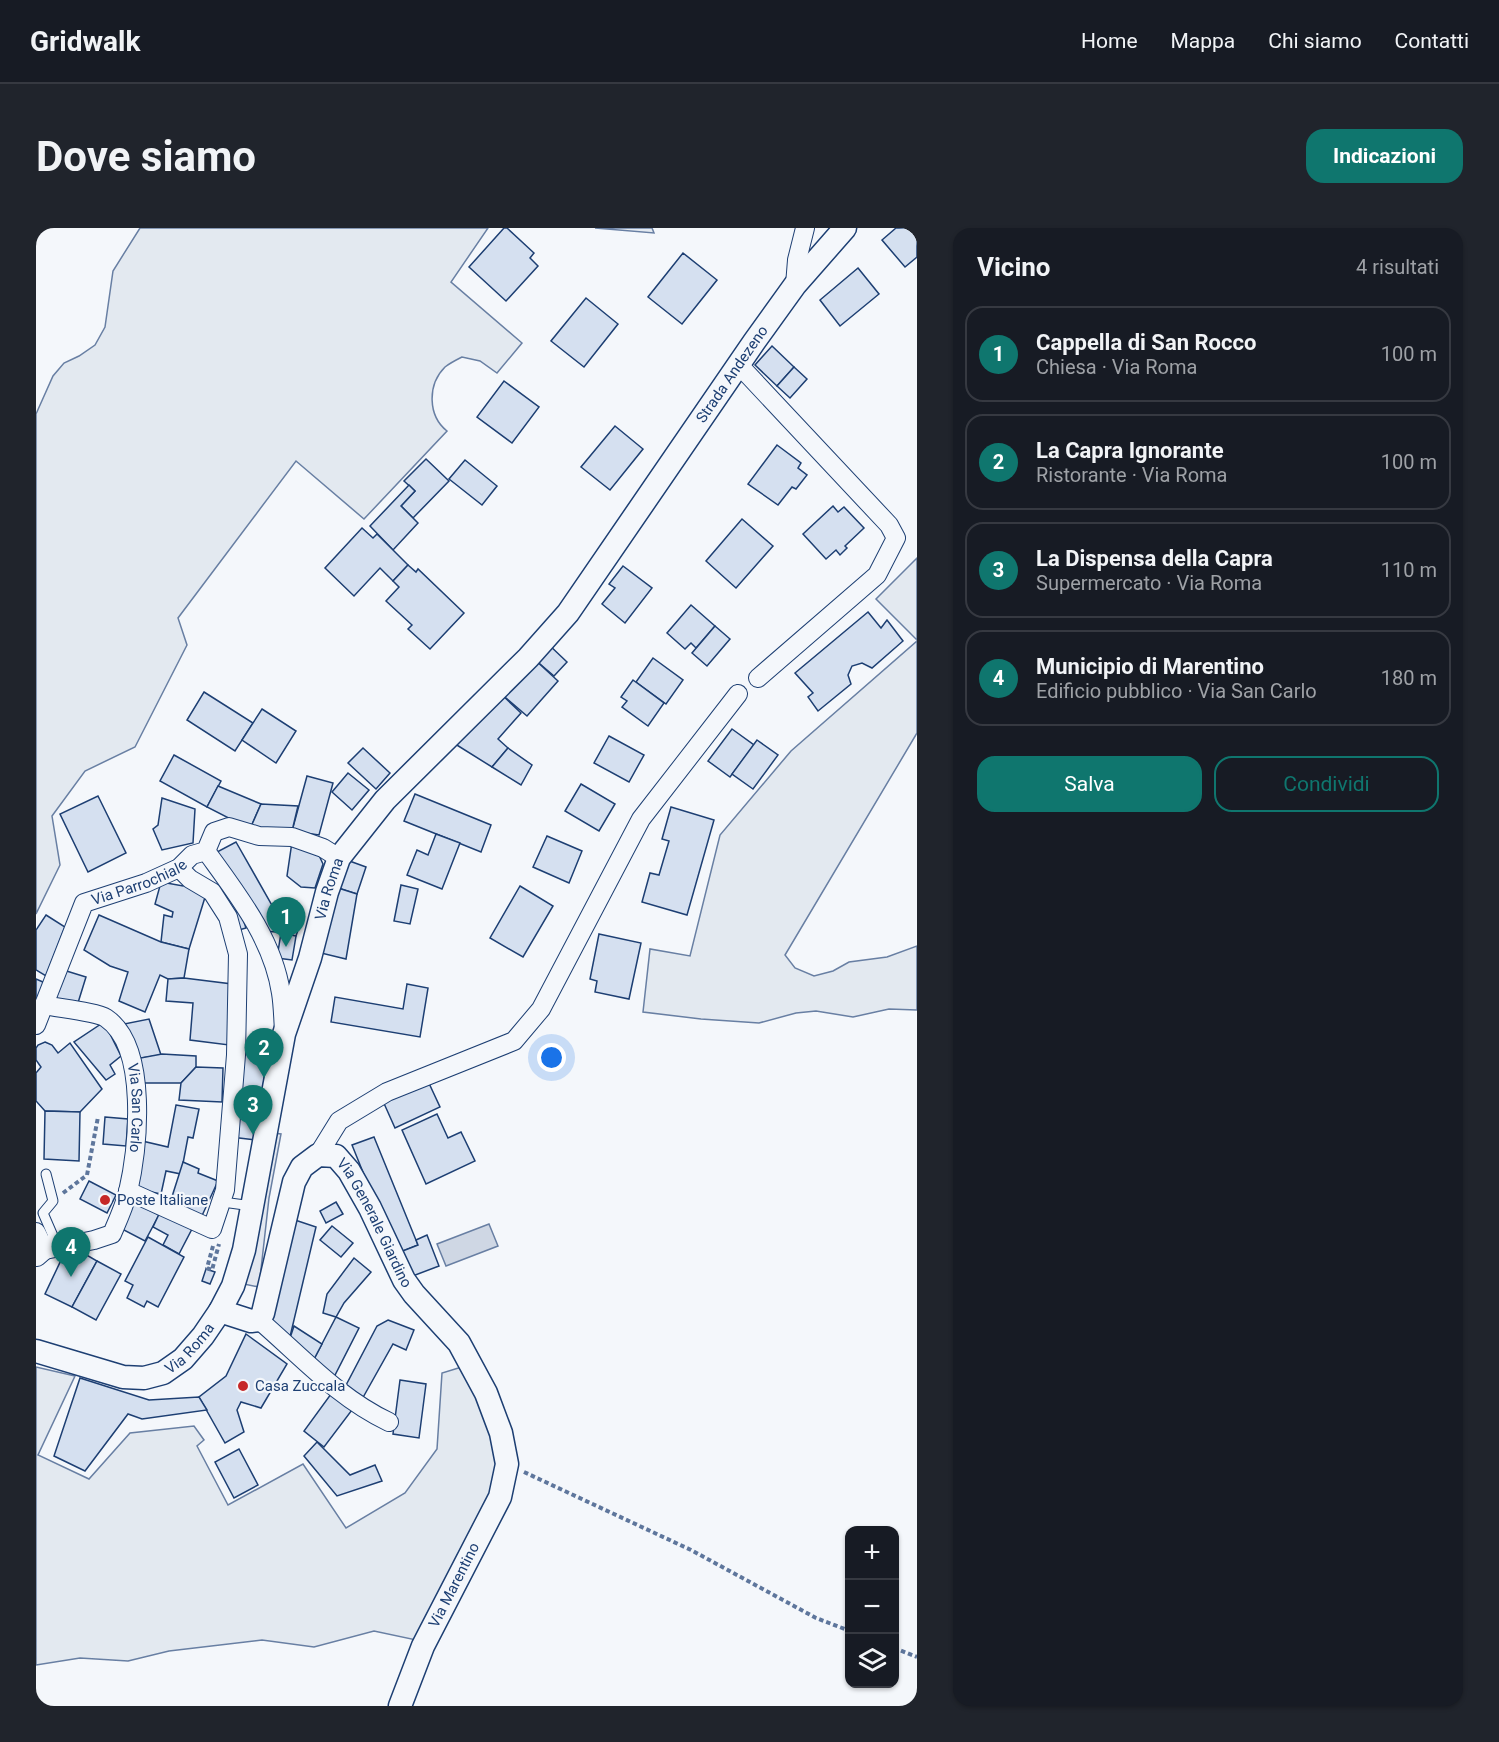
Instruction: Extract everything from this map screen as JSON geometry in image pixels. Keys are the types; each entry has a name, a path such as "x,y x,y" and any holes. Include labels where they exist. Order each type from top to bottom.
{"street":[{"path":"795,285 797,260 805,228"},
{"name":"Strada Andezeno","path":"627,526 795,285 845,228"},
{"path":"738,364 889,525 897,538 877,574 758,678"},
{"name":"Via Roma","path":"36,1351 123,1377 144,1378 162,1373 183,1359 203,1336 220,1311 232,1286 244,1250 241,1204 284,1034 310,958 327,892 339,858 385,800 528,658 568,613 627,526"},
{"path":"318,1155 339,1121 387,1092 514,1041 541,1009 640,819 738,694"},
{"name":"Via Parrochiale","path":"36,1025 84,903 146,883 179,868 192,855 206,851 214,832 229,827 259,836 292,837 323,848 339,858"},
{"path":"206,851 242,901 267,945 281,991 284,1034"},
{"path":"128,1191 214,1232 225,1190 236,1056 238,954 228,917 212,892 190,879 179,868"},
{"name":"Via San Carlo","path":"40,1254 112,1234 123,1210 128,1191 135,1156 138,1108 133,1065 121,1031 104,1017 44,1005"},
{"name":"Via Generale Giardino","path":"259,1320 263,1313 294,1182 302,1167 318,1155 336,1156 350,1171 404,1280 459,1343 486,1393 501,1433 507,1464"},
{"path":"36,1232 40,1254"},
{"path":"220,1311 250,1321 259,1320 340,1393 389,1422"},
{"name":"Via Marentino","path":"400,1706 423,1646 500,1497 507,1464"}],"lane":[{"path":"40,1254 53,1236 44,1213 53,1201 46,1174"}],"path":[{"path":"53,1201 87,1175 98,1117"},
{"path":"507,1464 691,1550 816,1618 845,1629"},
{"path":"899,1650 917,1657"}],"shaded area":[{"path":"140,228 488,228 451,282 522,343 497,373 480,361 462,357 445,367 435,382 432,400 436,417 447,431 364,519 296,461 178,618 187,645 135,747 85,771 52,816 60,865 36,914 36,414 53,376 64,363 95,345 105,327 113,271"},
{"path":"595,228 652,228 654,233"},
{"path":"917,558 917,640 876,599"},
{"path":"917,641 917,733 785,955 795,968 814,976 833,971 849,962 887,957 917,946 917,1010 889,1009 853,1017 816,1011 796,1013 759,1023 643,1012 650,949 690,956 720,835 791,751"},
{"path":"265,1132 281,1134 269,1198 259,1287 234,1282"},
{"path":"489,1224 498,1246 446,1266 437,1244"},
{"path":"465,1366 493,1432 501,1475 416,1640 374,1631 314,1647 262,1640 169,1651 128,1661 80,1658 36,1665 36,1367 75,1376 38,1455 89,1479 130,1433 194,1426 204,1440 197,1446 228,1505 303,1464 346,1528 405,1493 437,1449 442,1373"}],"building":[{"path":"504,228 507,228 534,253 530,258 538,266 506,301 469,267"},
{"path":"896,228 917,228 917,257 905,267 882,240"},
{"path":"683,253 717,280 682,324 648,297"},
{"path":"858,268 879,294 840,326 820,300"},
{"path":"586,298 618,324 584,367 551,341"},
{"path":"772,346 794,367 777,386 755,365"},
{"path":"794,367 807,379 790,398 777,386"},
{"path":"504,381 539,407 512,443 477,417"},
{"path":"615,426 643,449 610,490 581,467"},
{"path":"777,445 801,463 798,468 807,475 796,489 792,487 778,505 748,484"},
{"path":"426,459 449,481 413,518 401,506 415,491 404,481"},
{"path":"465,460 497,486 482,505 449,479"},
{"path":"409,485 415,491 401,506 418,523 393,550 370,526"},
{"path":"833,506 838,512 844,507 864,528 845,546 847,548 840,555 836,550 826,559 803,534"},
{"path":"742,519 773,546 736,588 706,561"},
{"path":"362,528 373,538 377,534 408,565 393,581 380,568 354,596 325,568"},
{"path":"408,565 416,572 418,569 464,613 430,649 408,629 412,625 386,601 399,587 393,581"},
{"path":"623,566 652,588 625,623 602,604 615,588 609,584"},
{"path":"691,605 715,626 696,648 691,643 685,649 667,633"},
{"path":"868,612 881,628 887,620 903,641 872,668 862,663 852,666 848,675 851,684 818,711 808,697 813,693 795,673"},
{"path":"715,626 730,639 707,666 692,653"},
{"path":"547,643 567,662 554,676 533,658"},
{"path":"533,658 558,681 527,716 499,692"},
{"path":"653,658 683,680 666,704 636,682"},
{"path":"633,680 664,703 648,726 622,707 627,701 621,697"},
{"path":"204,692 253,723 235,751 187,720"},
{"path":"499,692 521,713 498,739 508,748 492,767 452,742"},
{"path":"262,709 296,731 276,763 242,740"},
{"path":"732,729 754,745 730,777 708,761"},
{"path":"609,736 644,755 629,782 594,763"},
{"path":"757,740 778,755 753,789 732,774"},
{"path":"363,748 390,773 376,789 348,763"},
{"path":"508,748 532,765 521,785 492,767"},
{"path":"174,755 221,781 207,807 160,781"},
{"path":"348,773 369,790 352,810 332,792"},
{"path":"307,776 333,783 319,835 292,831"},
{"path":"581,784 615,804 599,831 565,811"},
{"path":"218,786 261,804 250,829 207,807"},
{"path":"415,794 491,825 481,852 404,821"},
{"path":"98,796 126,853 88,872 60,814"},
{"path":"162,798 195,809 193,843 162,850 153,829 158,825"},
{"path":"261,804 298,806 292,831 250,829"},
{"path":"671,807 714,820 687,915 642,902 650,873 659,875 669,841 662,839"},
{"path":"436,834 460,843 442,889 407,875 417,850 428,855"},
{"path":"547,836 582,851 569,883 533,867"},
{"path":"236,842 273,907 280,909 276,932 263,931 217,852"},
{"path":"292,842 316,849 323,864 315,888 301,887 287,876"},
{"path":"344,859 366,867 357,894 335,887"},
{"path":"161,882 183,886 186,882 206,894 189,949 161,942 164,915 172,917 173,912 155,904"},
{"path":"401,885 418,889 410,924 394,921"},
{"path":"520,886 553,906 523,957 490,938"},
{"path":"335,887 357,894 346,959 321,953"},
{"path":"280,909 304,913 296,936 276,932"},
{"path":"240,910 246,928 235,931 229,913"},
{"path":"46,915 65,927 46,976 36,970 36,930"},
{"path":"99,915 161,942 189,949 184,978 168,979 160,975 145,1012 119,1001 128,972 110,966 84,950"},
{"path":"281,933 296,936 292,960 277,958"},
{"path":"599,934 641,943 629,999 595,992 597,981 590,979"},
{"path":"60,969 86,977 77,1006 52,999"},
{"path":"184,978 232,984 229,1045 190,1040 193,1003 166,1001 168,979"},
{"path":"36,979 45,983 36,1005"},
{"path":"407,984 428,988 420,1037 331,1022 335,997 403,1009"},
{"path":"149,1019 161,1055 135,1059 124,1024"},
{"path":"104,1022 121,1056 110,1065 115,1074 106,1080 74,1042"},
{"path":"45,1042 52,1045 58,1053 70,1043 102,1089 80,1112 45,1111 36,1101 36,1073 41,1067 36,1060 36,1048"},
{"path":"245,1046 268,1049 256,1140 231,1137"},
{"path":"162,1054 196,1056 196,1067 181,1083 141,1083 135,1059"},
{"path":"196,1067 223,1068 222,1102 179,1100 181,1083"},
{"path":"427,1079 440,1107 395,1128 382,1099"},
{"path":"176,1105 199,1109 193,1138 188,1137 181,1174 166,1171 161,1194 132,1188 142,1141 168,1147"},
{"path":"45,1111 80,1112 79,1161 44,1159"},
{"path":"437,1114 448,1138 461,1132 475,1161 426,1184 402,1130"},
{"path":"105,1117 128,1119 126,1146 103,1144"},
{"path":"374,1137 418,1245 396,1254 352,1145"},
{"path":"183,1162 199,1169 198,1173 218,1181 200,1220 170,1203"},
{"path":"89,1181 116,1195 107,1213 80,1199"},
{"path":"134,1202 159,1215 145,1241 120,1228"},
{"path":"336,1202 343,1214 326,1223 320,1211"},
{"path":"161,1210 193,1227 179,1254 163,1245 168,1235 153,1227"},
{"path":"292,1219 316,1227 289,1341 268,1321"},
{"path":"332,1226 353,1243 341,1257 320,1240"},
{"path":"427,1235 439,1266 410,1277 400,1252 418,1245 416,1240"},
{"path":"148,1237 184,1257 158,1307 147,1301 144,1307 127,1298 133,1285 125,1281"},
{"path":"78,1250 97,1261 72,1307 45,1294 63,1256 74,1261"},
{"path":"354,1258 371,1272 344,1303 336,1317 323,1313 327,1294"},
{"path":"97,1261 121,1274 96,1320 72,1307"},
{"path":"206,1269 215,1272 210,1284 202,1281"},
{"path":"336,1317 359,1328 333,1379 313,1361"},
{"path":"388,1320 414,1330 406,1350 393,1344 361,1401 344,1389 377,1326"},
{"path":"294,1326 322,1344 313,1361 289,1341"},
{"name":"Casa Zuccala","path":"246,1334 287,1364 261,1408 241,1402 237,1410 244,1432 225,1443 199,1397 226,1376"},
{"path":"80,1378 149,1400 199,1397 207,1410 142,1419 128,1414 85,1471 54,1456"},
{"path":"400,1380 426,1384 419,1438 393,1434"},
{"path":"331,1394 352,1410 324,1447 304,1431"},
{"path":"317,1442 350,1475 375,1465 382,1481 337,1496 304,1456"},
{"path":"239,1449 258,1485 234,1498 215,1462"}],"place":[{"name":"Cappella di San Rocco","path":"286,947"},
{"name":"La Capra Ignorante","path":"264,1078"},
{"name":"La Dispensa della Capra","path":"253,1135"},
{"name":"Poste Italiane","path":"105,1200"},
{"name":"Municipio di Marentino","path":"71,1277"},
{"name":"Casa Zuccala","path":"243,1386"}]}
